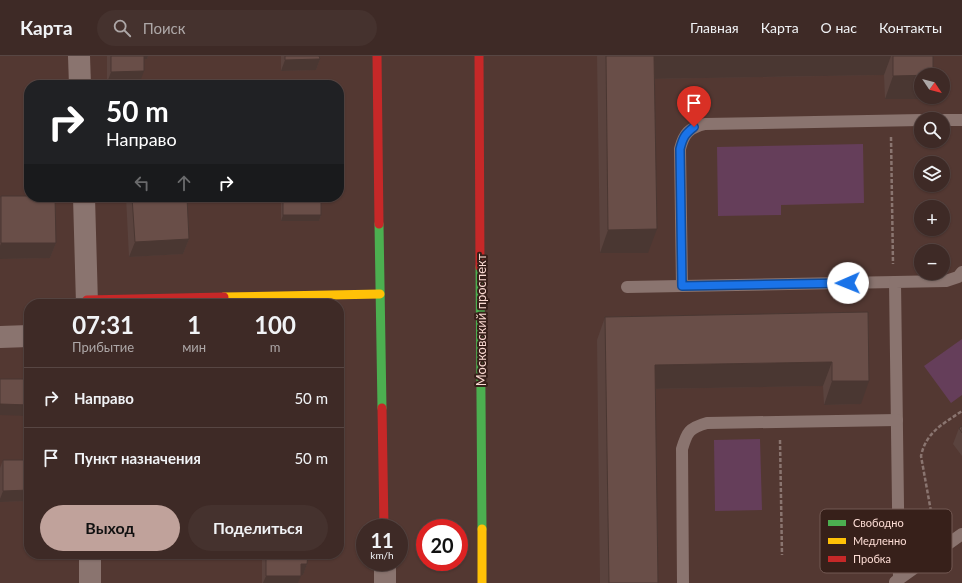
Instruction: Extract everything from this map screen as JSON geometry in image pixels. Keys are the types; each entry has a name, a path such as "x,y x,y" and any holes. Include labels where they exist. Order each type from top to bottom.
{"street":[{"path":"79,56 80,80"},
{"path":"377,56 384,519"},
{"name":"Московский проспект","path":"480,56 482,583"},
{"path":"84,202 86,299"},
{"path":"217,299 380,294"},
{"path":"0,337 24,336"},
{"path":"90,559 90,583"},
{"path":"385,571 386,583"}],"lane":[{"path":"682,286 680,149 682,140 686,133 694,127 705,124 914,120"},
{"path":"950,120 962,120"},
{"path":"627,287 946,281 958,277 962,272"},
{"path":"894,282 897,509"},
{"path":"683,583 682,449 686,434 696,426 707,423 897,420"},
{"path":"952,541 962,534"},
{"path":"897,581 908,573"}],"path":[{"path":"891,121 894,282"},
{"path":"931,509 921,456 923,448 931,434 962,411"},
{"path":"780,422 782,556"}],"shaded area":[{"path":"863,144 864,203 781,205 781,215 718,216 717,147"},
{"path":"962,339 962,395 951,403 924,366"},
{"path":"760,439 762,510 715,511 714,440"}],"building":[{"path":"111,56 144,56 144,71 111,72"},
{"path":"285,56 319,56 320,59 285,60"},
{"path":"606,56 654,56 657,229 608,230"},
{"path":"893,56 933,56 933,68 914,68 914,75 893,76"},
{"path":"1,196 24,196 24,202 55,202 56,243 1,243"},
{"path":"132,202 187,202 189,239 135,242"},
{"path":"283,202 321,202 321,215 283,215"},
{"path":"868,312 869,381 832,381 832,362 655,365 658,583 609,583 605,317"},
{"path":"0,379 24,379 24,405 0,404"},
{"path":"962,426 962,433 959,428"},
{"path":"3,460 24,460 24,490 3,491"},
{"path":"266,559 308,559 307,564 301,564 301,576 266,576"}],"traffic: fast":[{"path":"379,224 382,408"},
{"path":"480,267 482,529"}],"traffic: slow":[{"path":"224,297 380,294"},
{"path":"482,529 482,583"}],"traffic: jam":[{"path":"377,56 379,224"},
{"path":"479,56 480,267"},
{"path":"133,299 224,297"},
{"path":"382,408 384,519"}],"route":[{"path":"694,127 686,133 682,140 680,149 682,286 848,283"}]}
